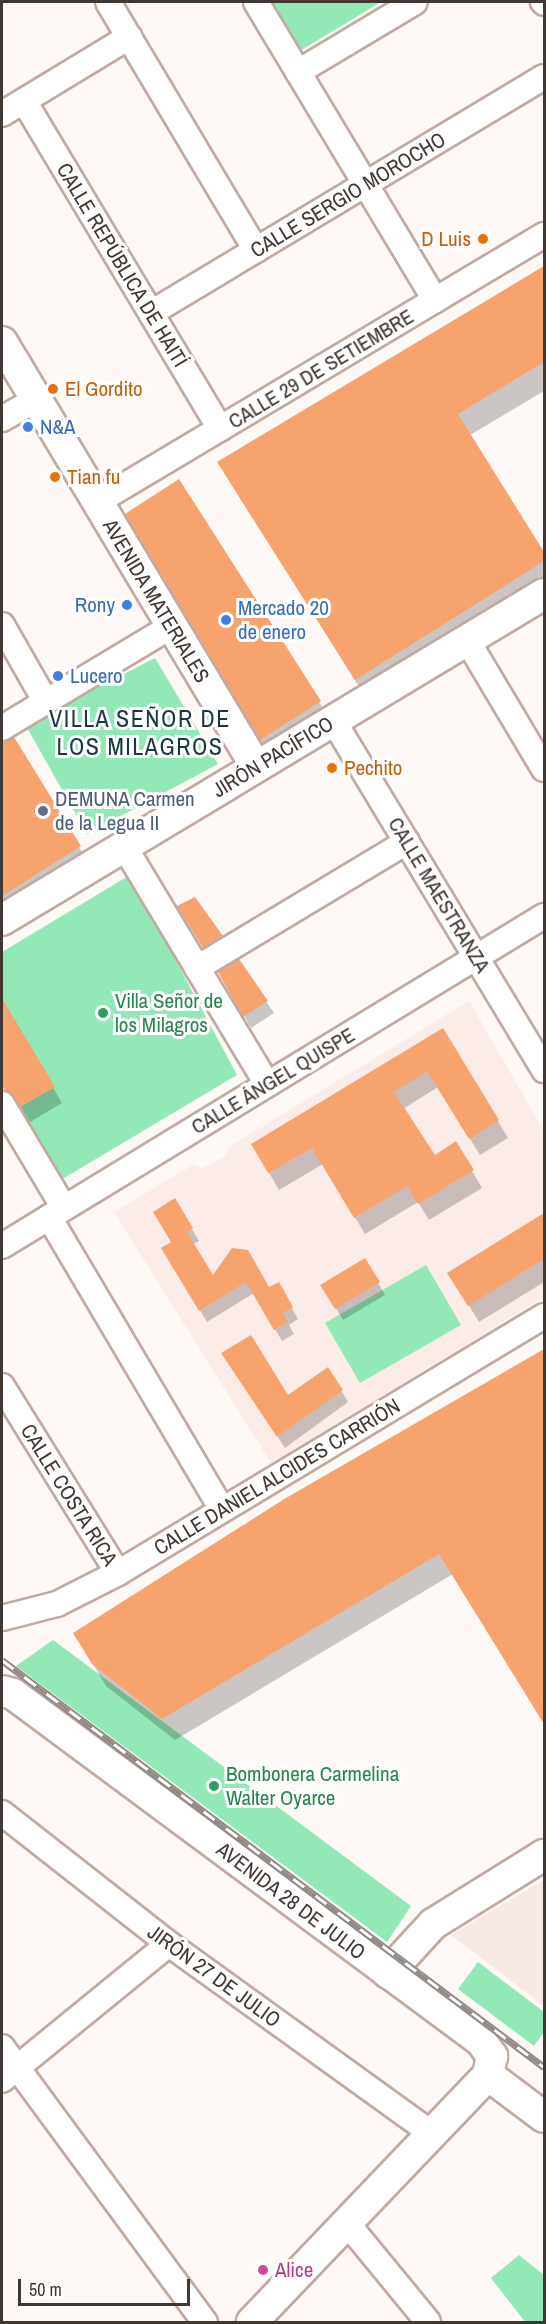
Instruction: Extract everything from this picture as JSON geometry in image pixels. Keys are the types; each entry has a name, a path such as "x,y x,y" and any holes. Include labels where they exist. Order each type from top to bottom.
{"street":[{"path":"108,2 256,250"},
{"path":"256,2 435,300"},
{"path":"298,72 415,2"},
{"path":"2,114 129,37"},
{"name":"CALLE SERGIO MOROCHO","path":"151,313 544,77"},
{"name":"CALLE REPÚBLICA DE HAITÍ","path":"24,101 220,429"},
{"name":"CALLE 29 DE SETIEMBRE","path":"98,502 544,235"},
{"name":"AVENIDA MATERIALES","path":"2,342 256,767"},
{"path":"2,419 36,399"},
{"name":"JIRÓN PACÍFICO","path":"2,920 544,594"},
{"path":"2,625 46,702"},
{"path":"2,728 172,626"},
{"path":"467,640 543,761"},
{"name":"CALLE MAESTRANZA","path":"333,720 544,1070"},
{"path":"197,968 407,842"},
{"path":"124,846 267,1084"},
{"name":"CALLE ÁNGEL QUISPE","path":"2,1246 544,915"},
{"path":"2,1104 56,1212 222,1510"},
{"name":"CALLE DANIEL ALCIDES CARRIÓN","path":"2,1618 57,1605 118,1573 544,1316"},
{"name":"CALLE COSTA RICA","path":"2,1386 8,1410 118,1573"},
{"name":"AVENIDA 28 DE JULIO","path":"5,1688 488,2048 493,2065 488,2075"},
{"name":"JIRÓN 27 DE JULIO","path":"2,1813 169,1944 430,2132"},
{"path":"388,1973 433,1924 544,1856"},
{"path":"9,2074 169,1944"},
{"path":"2,2047 9,2074 205,2322"},
{"path":"252,2322 430,2132 488,2075 544,2117"},
{"path":"346,2222 428,2322"}],"shaded area":[{"path":"469,1001 544,1131 544,1297 271,1463 114,1212 193,1165 203,1168 225,1156 230,1146"},
{"path":"544,1880 544,2006 451,1935"}],"green space":[{"path":"271,2 381,2 300,51"},
{"path":"155,658 218,764 87,834 25,724"},
{"name":"Villa Señor de los Milagros","path":"130,875 237,1075 59,1181 2,1086 2,952"},
{"path":"426,1265 461,1325 360,1383 325,1323"},
{"name":"Bombonera Carmelina Walter Oyarce","path":"53,1640 411,1906 387,1942 16,1666"},
{"path":"478,1962 544,2012 544,2032 534,2046 458,1989"},
{"path":"519,2255 544,2275 544,2322 525,2322 491,2278"}],"building":[{"path":"544,266 544,362 458,414 544,552 544,561 355,680 217,462"},
{"name":"Mercado 20 de enero","path":"179,479 321,701 260,740 125,514"},
{"path":"14,737 81,846 2,896 2,743"},
{"path":"195,897 223,936 203,948 177,906"},
{"path":"239,959 268,1001 243,1017 218,972"},
{"path":"2,998 55,1087 20,1107 2,1086"},
{"path":"443,1028 499,1120 469,1139 427,1071 394,1092 435,1155 456,1141 474,1170 418,1204 407,1186 354,1218 312,1148 268,1173 251,1144"},
{"path":"175,1198 193,1228 187,1232 213,1275 232,1248 248,1250 269,1287 279,1282 293,1307 283,1313 288,1322 274,1330 246,1282 199,1311 161,1248 171,1242 153,1212"},
{"path":"544,1213 544,1259 468,1306 447,1273"},
{"path":"365,1258 380,1282 335,1309 320,1285"},
{"path":"251,1335 288,1395 328,1367 343,1390 277,1437 221,1353"},
{"path":"544,1349 544,1724 439,1554 162,1719 92,1664 73,1633 286,1498"}],"railway":[{"path":"2,1660 544,2067"}],"place":[{"name":"D Luis","path":"483,239"},
{"name":"El Gordito","path":"53,389"},
{"name":"N&A","path":"28,427"},
{"name":"Tian fu","path":"55,477"},
{"name":"Rony","path":"127,605"},
{"name":"Mercado 20 de enero","path":"226,620"},
{"name":"Lucero","path":"58,676"},
{"name":"Pechito","path":"332,768"},
{"name":"DEMUNA Carmen de la Legua II","path":"43,811"},
{"name":"Villa Señor de los Milagros","path":"103,1013"},
{"name":"Bombonera Carmelina Walter Oyarce","path":"214,1786"},
{"name":"Alice","path":"263,2270"}],"district":[{"name":"VILLA SEÑOR DE LOS MILAGROS","path":"140,733"}]}
